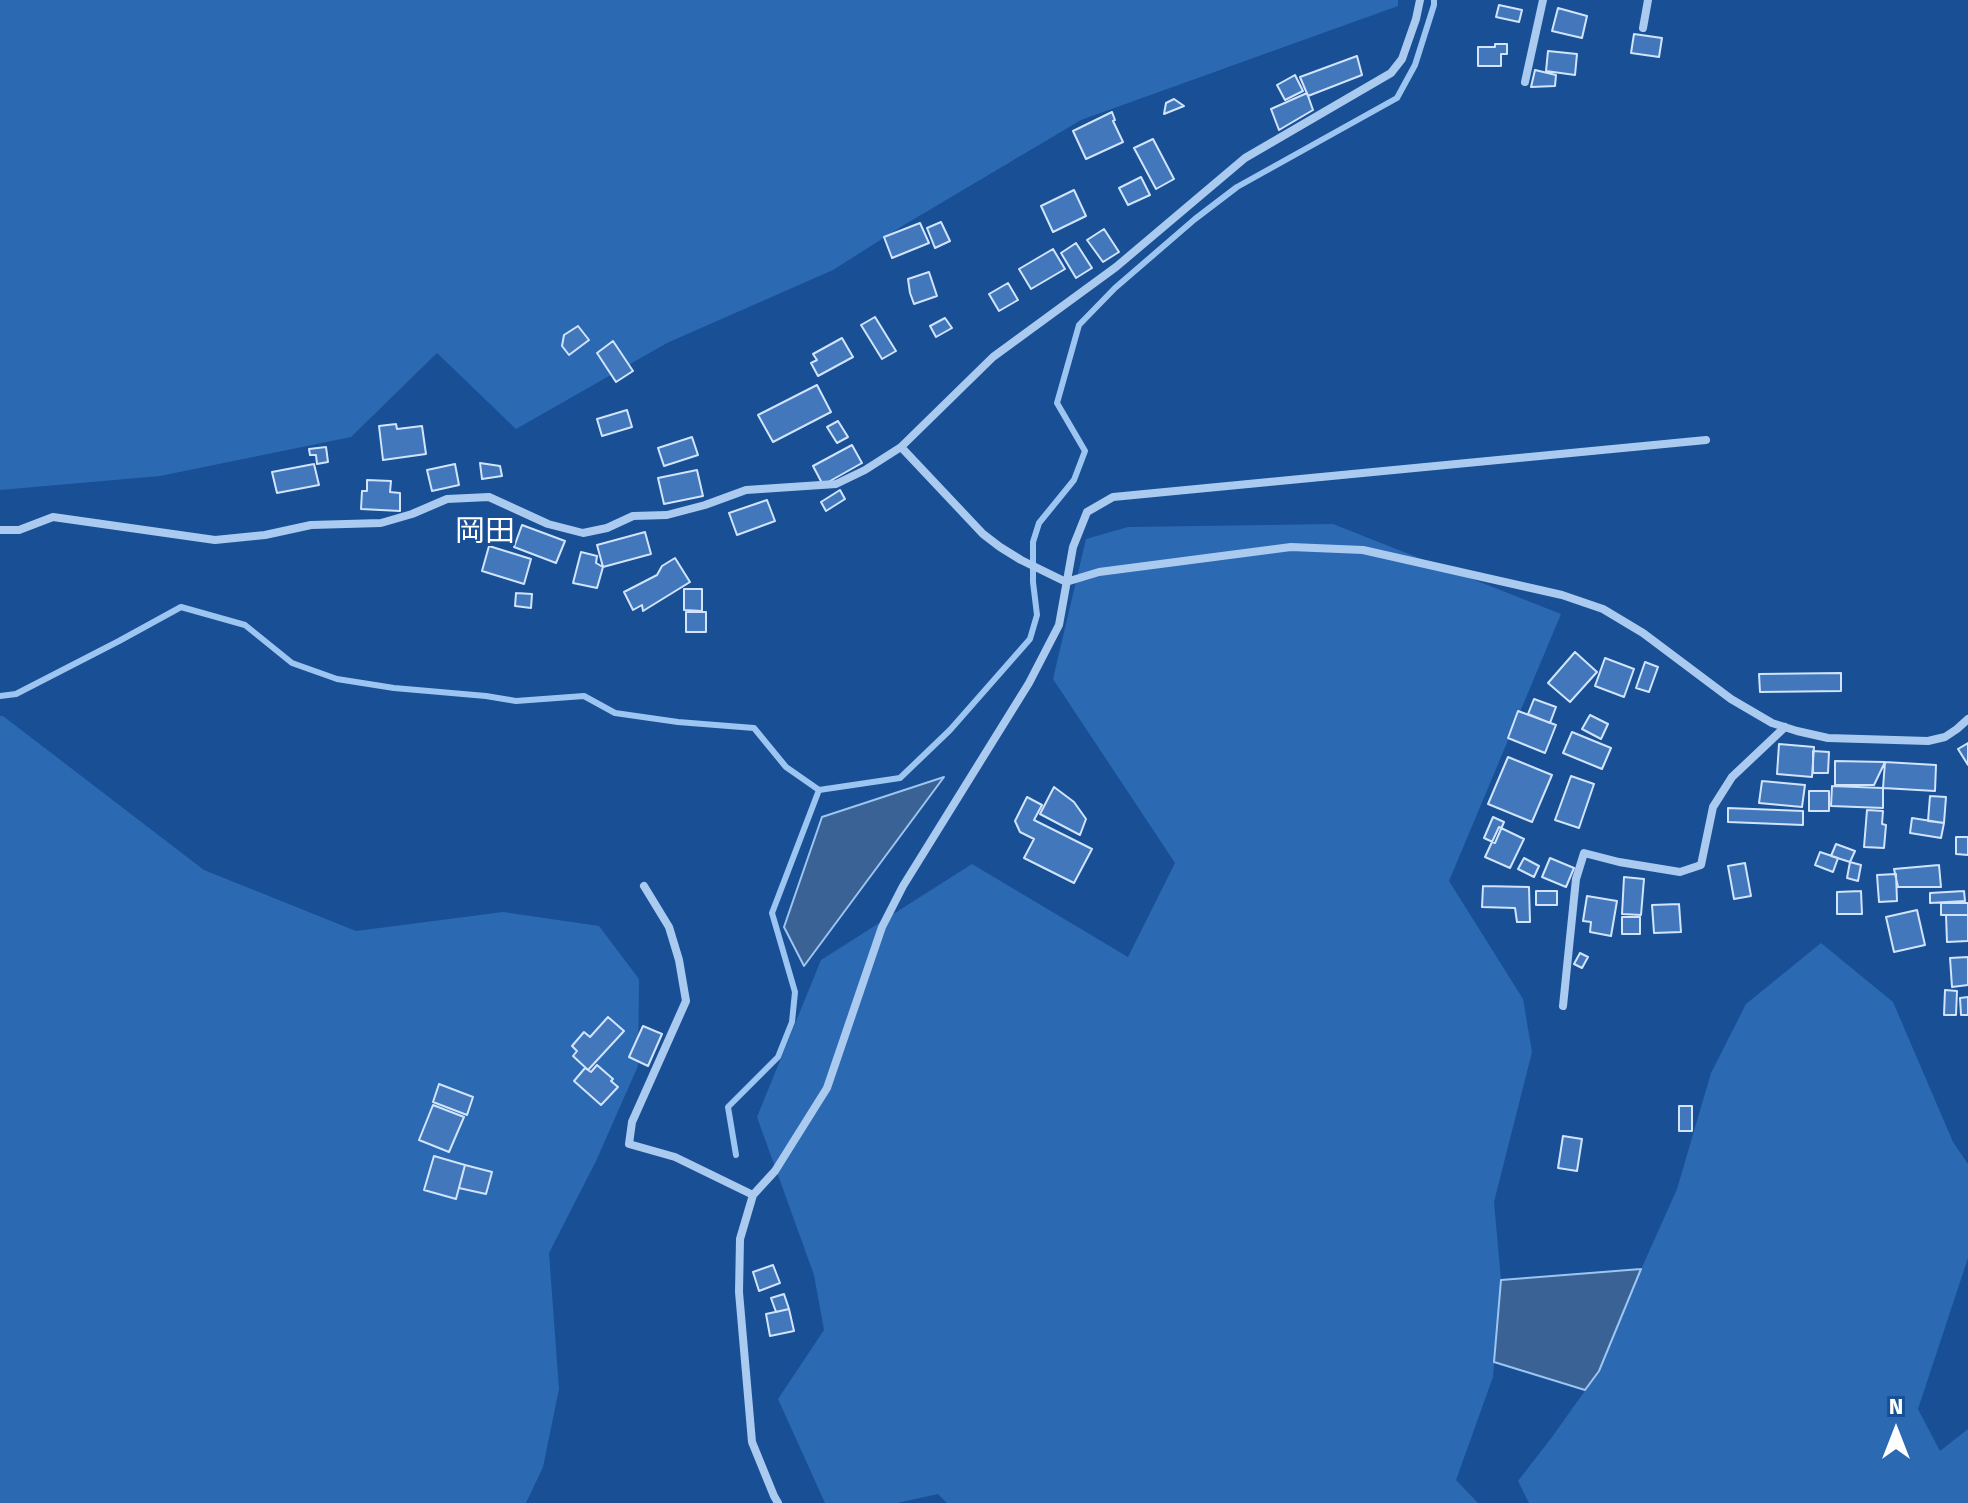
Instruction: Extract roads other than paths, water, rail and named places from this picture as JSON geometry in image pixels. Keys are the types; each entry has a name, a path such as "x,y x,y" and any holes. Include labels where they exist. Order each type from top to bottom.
{"street":[{"path":"0,530 19,530 53,517 215,540 265,535 311,525 381,523 447,499 489,497 548,524 583,533 607,528 633,516 667,515 705,505 746,490 836,484 901,447 993,357 1116,267 1245,158 1391,73 1402,59 1420,0"},
{"path":"1525,82 1543,0"},
{"path":"1643,28 1648,0"},
{"path":"778,1503 752,1442 739,1292 740,1239 753,1195 775,1171 827,1088 882,927 903,886 1029,683 1059,625 1073,547 1087,512 1113,497 1706,440"},
{"path":"901,447 983,534 1021,560 1066,582 1099,572 1291,547 1363,550 1562,595 1603,609 1643,633 1731,699 1772,723 1785,727 1828,738 1928,741 1945,737 1968,719"},
{"path":"1563,1006 1576,879 1584,853 1680,872 1701,865 1713,807 1732,777 1785,727"},
{"path":"644,886 669,927 686,1001 632,1122 629,1144 675,1157 753,1195"}],"waterway":[{"path":"0,696 16,694 181,607 245,625 292,663 337,679 516,701 584,696 615,713 754,728 786,767 819,790 900,778 950,730 1030,639 1037,615 1033,542 1039,523 1074,480 1085,451 1057,403 1079,325 1115,288 1237,187 1397,98 1415,65 1434,0"},
{"path":"736,1155 728,1107 778,1057 792,1022 795,992 772,913 819,790"}],"district":[{"name":"岡田","path":"485,533"}]}
